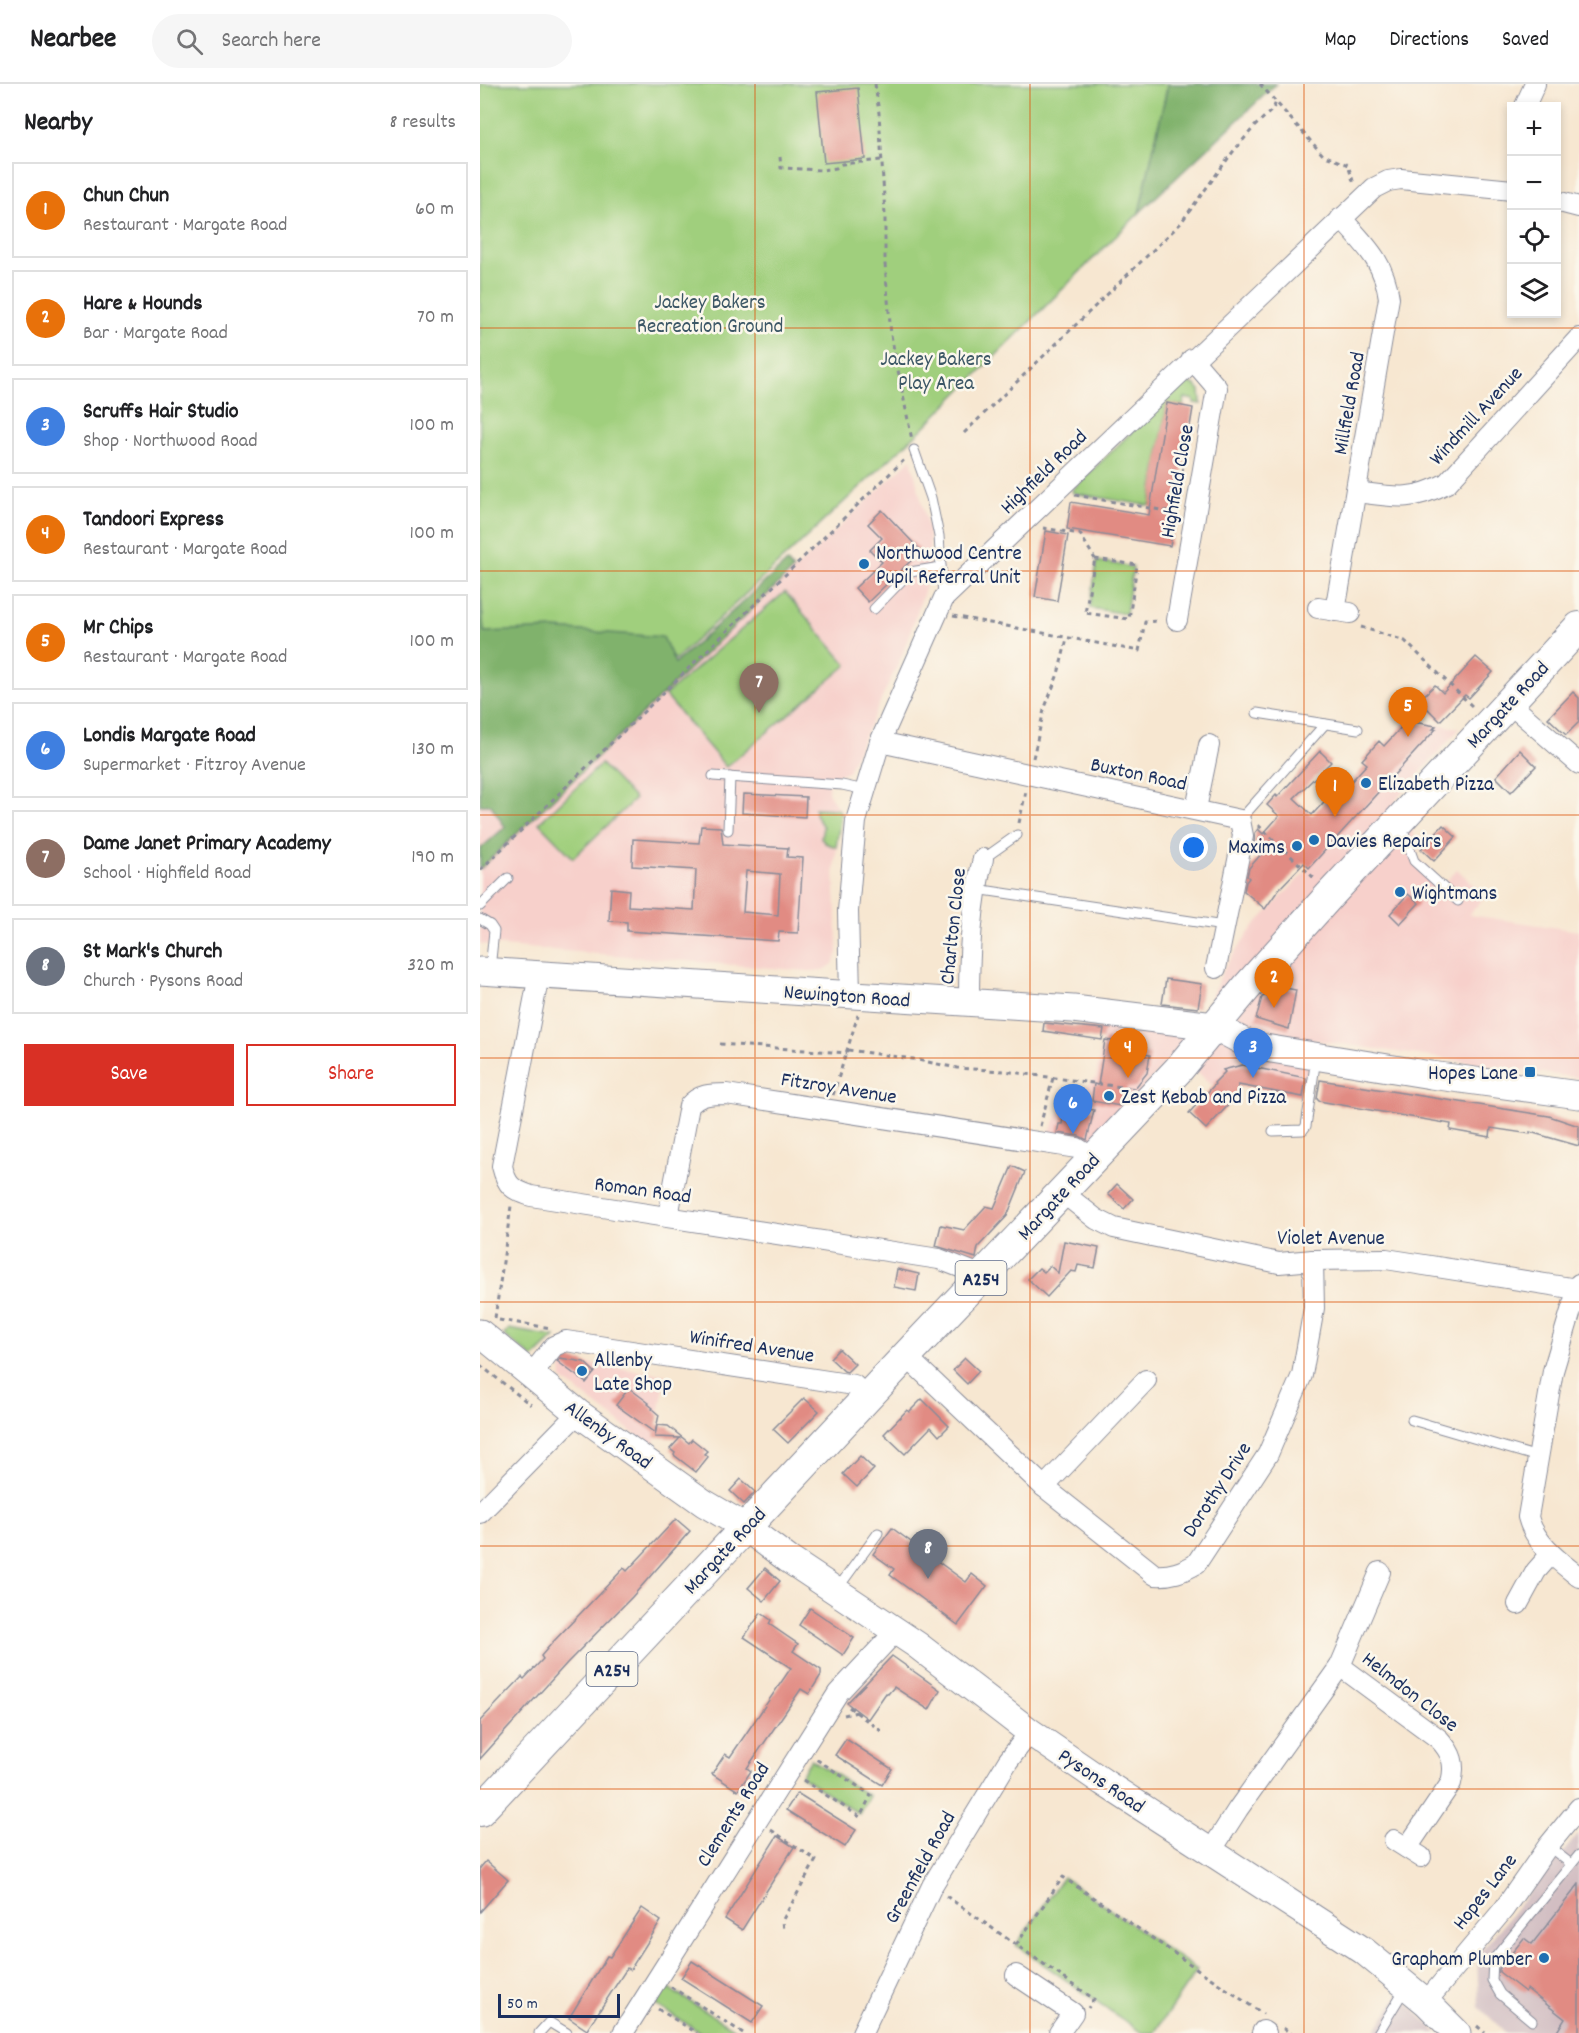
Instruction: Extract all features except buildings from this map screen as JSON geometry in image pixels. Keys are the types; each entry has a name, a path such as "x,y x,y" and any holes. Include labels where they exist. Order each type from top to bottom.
{"main road":[{"name":"Margate Road","path":"480,1811 1156,1092 1329,896 1579,627"}],"street":[{"path":"1526,102 1535,84"},
{"name":"Highfield Road","path":"857,996 848,911 856,821 880,742 940,606 1057,489 1374,188 1388,181 1401,179 1507,184"},
{"path":"1561,202 1579,207"},
{"name":"Millfield Road","path":"1334,611 1389,298 1387,284 1377,259 1341,219"},
{"name":"Windmill Avenue","path":"1356,492 1407,497 1432,491 1447,483 1579,338"},
{"name":"Highfield Close","path":"1178,620 1217,388 1192,359"},
{"path":"1499,713 1579,764"},
{"name":"Buxton Road","path":"880,742 1196,810 1243,816"},
{"path":"1196,810 1209,745"},
{"path":"1216,968 1243,836 1243,816"},
{"name":"Charlton Close","path":"969,1002 969,949 975,889 983,859"},
{"name":"Newington Road","path":"485,971 969,1002 1073,1010 1214,1026"},
{"path":"513,1189 506,1180 502,1166 539,975"},
{"path":"1214,1026 1254,1045 1431,1075 1579,1095"},
{"name":"Fitzroy Avenue","path":"668,1216 689,1106 707,1094 726,1094 1077,1148 1093,1158"},
{"name":"Roman Road","path":"513,1189 531,1196 939,1259 983,1276"},
{"name":"Violet Avenue","path":"1062,1192 1096,1219 1114,1228 1279,1263 1386,1259 1578,1292"},
{"name":"Dorothy Drive","path":"906,1356 1044,1487 1155,1575 1167,1576 1182,1572 1196,1564 1268,1454 1302,1374 1314,1308 1313,1260"},
{"path":"1578,1292 1554,1371 1528,1517 1531,1530 1551,1554 1579,1577"},
{"name":"Allenby Road","path":"487,1323 531,1375 578,1413 704,1503 745,1527"},
{"path":"531,1375 554,1346 566,1341"},
{"name":"Winifred Avenue","path":"566,1341 854,1385 868,1398"},
{"path":"1044,1487 1146,1380"},
{"path":"480,1513 578,1413"},
{"name":"Pysons Road","path":"745,1527 788,1559 917,1645 1030,1732 1364,1951 1417,1994 1457,2033"},
{"path":"1518,1604 1536,1571 1551,1554"},
{"name":"Helmdon Close","path":"1211,1851 1238,1809 1340,1666 1380,1572"},
{"name":"Clements Road","path":"623,2033 835,1696 896,1631"},
{"name":"Helmdon Close","path":"1340,1666 1439,1739 1449,1750 1453,1760 1454,1772 1451,1783 1407,1848"},
{"name":"Greenfield Road","path":"862,2033 932,1886 1008,1761 1030,1732"},
{"name":"Hopes Lane","path":"1417,1994 1513,1917 1548,1846 1579,1808"},
{"path":"1016,1975 1073,2013 1059,2033"}],"lane":[{"path":"914,450 931,498 939,536 940,606"},
{"path":"874,609 910,572 941,567"},
{"path":"1257,713 1358,729"},
{"path":"1243,816 1325,724"},
{"path":"713,776 842,784 866,790"},
{"path":"728,830 730,777"},
{"path":"1399,820 1414,861 1458,901"},
{"name":"Charlton Close","path":"983,859 1017,835"},
{"path":"480,906 508,878"},
{"path":"975,889 1224,926"},
{"path":"480,919 490,925 494,931 485,971"},
{"path":"1273,1131 1303,1130 1306,1126 1316,1056"},
{"path":"1412,1420 1538,1457"},
{"path":"837,1590 878,1533"},
{"path":"1548,1846 1571,1864"},
{"path":"1532,2021 1500,1994 1492,1980 1493,1960 1513,1917 1579,1855"},
{"path":"1378,2033 1417,1994"},
{"path":"539,2033 549,2022 567,2033"}],"path":[{"path":"480,870 914,450 891,335 885,264 882,160 875,84"},
{"path":"1260,84 1323,155 1348,165"},
{"path":"964,433 1180,224 1232,153 1273,109 1276,102"},
{"path":"780,157 781,168 822,170 836,168 842,164 882,160"},
{"path":"1057,489 1070,494 1195,516"},
{"path":"1022,525 1080,534 1095,559 1085,613 1129,619 1137,565 1095,559"},
{"path":"940,606 1067,639 1139,651 1145,622 1178,620"},
{"path":"1334,611 1352,624 1405,641 1499,713"},
{"path":"1017,835 1044,710 1058,674 1067,639"},
{"path":"1243,816 1307,870 1329,896"},
{"path":"827,1110 848,1052 857,996"},
{"path":"720,1044 848,1052 913,1059 957,1068 1004,1071 1156,1092"},
{"path":"1036,1142 1053,1078"},
{"path":"513,1189 487,1323 553,1328 566,1341"},
{"path":"480,1365 533,1406"},
{"path":"835,1696 881,1731"},
{"path":"788,1771 860,1817 871,1796 802,1750"},
{"path":"757,1821 816,1860 782,1921 783,1930"},
{"path":"1016,1945 1063,1876 1268,2027 1292,2033"},
{"path":"932,1886 1094,1999 1086,2012 1073,2013"},
{"path":"657,1978 743,2033"},
{"path":"644,2000 697,2033"}],"shaded area":[{"path":"911,459 929,531 930,557 925,589 902,655 848,771 829,778 828,792 841,814 834,869 838,953 833,964 824,970 809,971 480,944 480,869"},
{"path":"1407,721 1460,728 1395,801 1413,832 1418,859 1444,884 1457,869 1485,896 1469,915 1579,931 1579,1078 1313,1040 1303,1097 1239,1085 1228,1096 1214,1083 1211,1085 1200,1074 1167,1061 1092,1148 1046,1137 1064,1105 1096,1078 1105,1020 1170,1033 1205,1009 1225,967 1253,927 1309,868 1289,850"},
{"path":"480,805 491,805 505,827 480,849"},
{"path":"561,1360 666,1375 653,1448 562,1379"},
{"path":"1579,1833 1579,2033 1506,2033 1479,2007 1477,1956"},
{"path":"1399,1994 1437,2033 1374,2033"}],"green space":[{"name":"Jackey Bakers Recreation Ground","path":"480,84 1168,84 1139,213 921,430 676,659 484,632 480,584"},
{"path":"1168,84 1276,84 1139,213"},
{"path":"1189,383 1200,390 1201,404 1185,398 1183,406 1167,404 1150,506 1073,493 1072,490 1180,385"},
{"path":"1097,561 1133,567 1126,614 1090,608"},
{"path":"787,562 793,570 480,869 480,849 505,827 491,805 480,805 480,584 484,632 555,629 663,637 675,663"},
{"path":"785,592 847,665 726,767 665,695"},
{"path":"601,764 635,799 573,858 539,823"},
{"path":"815,808 838,809 841,814 836,847 825,843 821,838 823,827 815,814"},
{"path":"509,1329 555,1337 533,1358 504,1335"},
{"path":"811,1759 869,1796 859,1814 801,1776"},
{"path":"1063,1877 1197,1970 1154,2033 1142,2033 1016,1945"},
{"path":"666,1987 741,2033 701,2033 656,2005"}],"place":[{"name":"Northwood Centre Pupil Referral Unit","path":"864,564"},
{"name":"Dame Janet Primary Academy","path":"759,713"},
{"name":"Mr Chips","path":"1408,737"},
{"name":"Elizabeth Pizza","path":"1366,783"},
{"name":"Chun Chun","path":"1335,817"},
{"name":"Davies Repairs","path":"1314,840"},
{"name":"Maxims","path":"1297,846"},
{"name":"Wightmans","path":"1400,892"},
{"name":"Hare & Hounds","path":"1274,1008"},
{"name":"Hopes Lane","path":"1530,1072"},
{"name":"Tandoori Express","path":"1128,1078"},
{"name":"Scruffs Hair Studio","path":"1253,1078"},
{"name":"Zest Kebab and Pizza","path":"1109,1096"},
{"name":"Londis Margate Road","path":"1073,1134"},
{"name":"Allenby Late Shop","path":"582,1371"},
{"name":"St Mark's Church","path":"928,1579"},
{"name":"Grapham Plumber","path":"1544,1958"}],"park label":[{"name":"Jackey Bakers Play Area","path":"936,370"}]}
